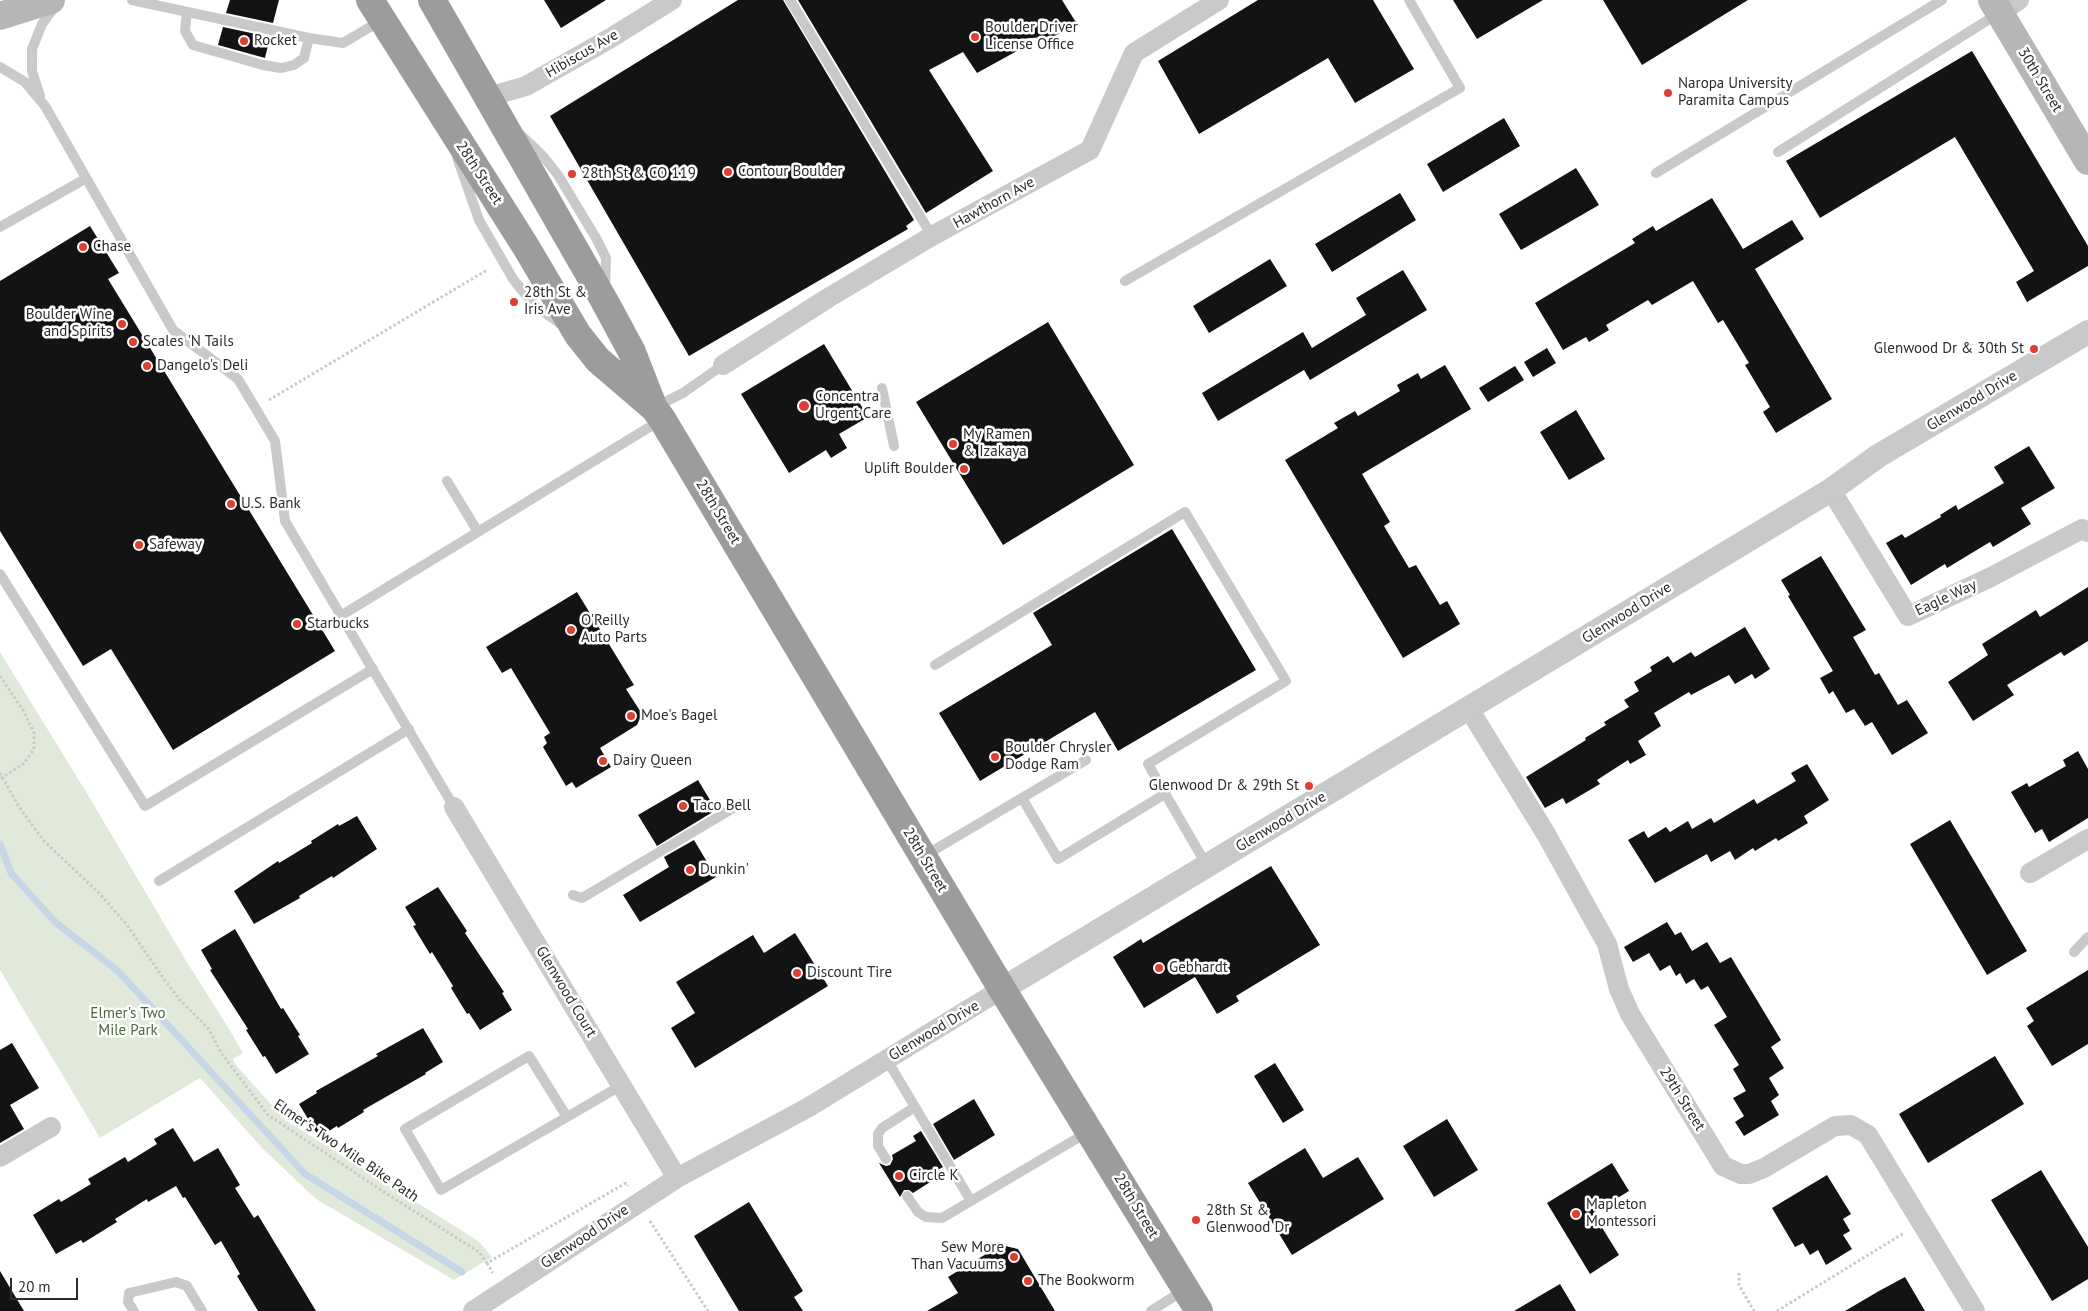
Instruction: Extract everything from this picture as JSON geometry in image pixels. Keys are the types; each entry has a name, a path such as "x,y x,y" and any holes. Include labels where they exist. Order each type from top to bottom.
{"highway":[{"name":"28th Street","path":"432,0 605,302 632,352 658,413 1002,989 1192,1300"},
{"name":"28th Street","path":"376,10 526,247 578,335 598,360 658,413"}],"main road":[{"path":"0,16 51,0"},
{"name":"30th Street","path":"2004,4 2088,161"}],"street":[{"name":"Hibiscus Ave","path":"493,105 609,39 672,0"},
{"name":"Hawthorn Ave","path":"723,365 828,298 932,236 1090,150 1134,53 1220,0"},
{"name":"Glenwood Drive","path":"473,1311 677,1178 809,1107 1831,490 1878,456 2088,332"},
{"name":"Eagle Way","path":"1831,490 1908,616 1982,582 2082,529 2088,532"},
{"name":"29th Street","path":"1469,709 1546,834 1608,944 1619,989 1630,1014 1723,1166 1741,1174 1749,1174 1764,1168 1835,1126 1851,1126 1868,1135 1975,1311"},
{"name":"Glenwood Court","path":"454,806 677,1178"},
{"path":"2030,872 2088,839"},
{"path":"0,1157 51,1127"}],"lane":[{"path":"44,106 32,71 32,49 42,24 59,0"},
{"path":"132,0 309,38 343,43 376,10"},
{"path":"790,0 932,236"},
{"path":"1125,281 1460,88 1409,0"},
{"path":"1656,173 1942,0"},
{"path":"1778,152 2004,4"},
{"path":"188,12 185,32 193,45 263,65 281,68 294,65 304,58 309,38"},
{"path":"0,67 15,74 44,106 173,330 238,379 275,441 285,521 454,806"},
{"path":"0,227 86,179"},
{"path":"342,615 478,532 658,413 723,365"},
{"path":"882,388 894,446"},
{"path":"446,481 478,532"},
{"path":"935,665 1185,512 1286,681 1148,764 1207,866"},
{"path":"0,574 145,806 373,669"},
{"path":"159,881 409,729"},
{"path":"924,857 1086,760"},
{"path":"1022,798 1058,859 1165,794"},
{"path":"573,895 582,898 740,804"},
{"path":"2074,952 2088,936"},
{"path":"567,1117 529,1056 405,1129 441,1190 567,1117 622,1085"},
{"path":"887,1060 972,1201"},
{"path":"886,1159 878,1146 878,1134 882,1128 915,1107"},
{"path":"907,1196 918,1212 934,1219 942,1218 1090,1131"},
{"path":"134,1311 128,1302 130,1293 176,1282 187,1286 202,1311"},
{"path":"1151,1311 1192,1300"}],"path":[{"path":"255,408 487,270"},
{"path":"0,676 23,710 34,733 34,749 23,764 2,779"},
{"name":"Elmer's Two Mile Bike Path","path":"0,773 19,807 43,840 100,894 127,925 180,1000 208,1028 222,1054 268,1115 479,1252 487,1263 626,1183 708,1311"},
{"path":"1777,1311 1922,1222"},
{"path":"1739,1273 1739,1285 1754,1311"}],"green space":[{"name":"Elmer's Two Mile Park","path":"0,652 243,1053 233,1059 235,1064 285,1120 472,1237 492,1257 454,1280 316,1199 262,1148 200,1078 100,1138 0,970"}],"building":[{"path":"230,0 279,0 273,23 226,13"},
{"path":"544,0 606,0 561,28"},
{"name":"Contour Boulder","path":"738,0 783,0 914,220 906,226 908,229 689,356 550,116"},
{"path":"798,0 1062,0 1077,24 1055,36 1009,40 1017,51 977,73 963,52 929,70 993,171 926,213"},
{"path":"1258,0 1373,0 1414,69 1355,103 1328,58 1199,134 1158,61"},
{"path":"1453,0 1543,0 1477,39"},
{"path":"1603,0 1748,0 1642,65"},
{"name":"Rocket","path":"223,27 270,37 265,58 218,45"},
{"path":"1972,51 2088,246 2088,266 2027,302 2016,282 2034,271 1955,137 1820,218 1786,161"},
{"path":"1504,118 1520,146 1443,192 1427,164"},
{"path":"1576,168 1599,205 1521,250 1499,214"},
{"path":"1400,193 1416,220 1332,272 1315,244"},
{"path":"1712,198 1743,249 1792,220 1804,239 1755,269 1832,399 1776,433 1763,412 1770,407 1745,365 1749,363 1723,320 1718,323 1693,281 1652,305 1648,300 1606,325 1609,330 1589,342 1586,337 1563,350 1535,303 1635,243 1632,239 1653,226 1656,231"},
{"path":"90,226 119,273 108,279 335,651 173,750 111,649 83,666 0,531 0,281"},
{"path":"1270,259 1287,286 1209,333 1193,306"},
{"path":"1403,270 1427,310 1310,380 1304,370 1218,421 1202,393 1303,332 1312,348 1366,315 1356,298"},
{"path":"1048,322 1134,465 1003,545 916,402"},
{"name":"Concentra Urgent Care","path":"824,344 868,417 839,434 847,448 831,458 826,450 789,473 741,394"},
{"path":"1547,348 1556,363 1533,377 1524,362"},
{"path":"1445,365 1471,409 1362,474 1390,522 1384,526 1409,568 1416,565 1440,605 1447,601 1460,624 1403,658 1285,460 1338,428 1334,423 1355,411 1358,416 1400,391 1397,385 1418,373 1421,379"},
{"path":"1515,366 1524,380 1488,402 1479,388"},
{"path":"1576,410 1605,459 1569,480 1540,432"},
{"path":"2029,446 2055,488 2021,508 2031,524 1993,547 1990,542 1947,568 1945,564 1911,585 1886,543 1902,534 1905,538 1941,517 1940,515 1956,505 1958,510 2004,483 1994,467"},
{"path":"1172,529 1256,670 1118,751 1095,712 980,781 939,713 1052,645 1033,613"},
{"path":"1821,556 1866,630 1853,637 1875,675 1879,673 1898,705 1907,700 1928,733 1892,755 1872,722 1865,726 1854,709 1846,713 1833,691 1829,694 1820,678 1833,671 1788,596 1790,595 1781,580"},
{"path":"2088,587 2088,641 2064,656 2061,652 2007,685 2014,695 1973,721 1948,682 1988,655 1982,644 2036,610 2040,617"},
{"path":"577,592 634,685 626,689 642,714 637,725 600,748 611,767 576,788 572,782 566,786 543,747 547,743 544,737 550,733 511,668 502,673 486,647"},
{"path":"1745,627 1770,669 1755,679 1752,674 1735,684 1729,675 1691,695 1689,692 1654,713 1661,726 1638,741 1646,755 1630,764 1628,760 1597,780 1600,784 1566,804 1563,798 1545,808 1526,777 1586,740 1585,738 1606,725 1604,722 1629,707 1624,700 1639,691 1634,682 1652,671 1650,667 1668,656 1673,663 1691,652 1695,657"},
{"path":"2078,751 2088,769 2088,818 2049,842 2042,829 2035,833 2011,792 2027,783 2029,787 2066,766 2063,760"},
{"path":"1807,764 1829,800 1804,816 1808,823 1778,841 1776,838 1755,851 1753,848 1735,860 1730,851 1711,862 1707,854 1655,883 1628,840 1644,831 1648,838 1666,827 1670,832 1688,821 1692,829 1711,818 1714,823 1754,799 1757,804 1796,781 1791,773"},
{"path":"698,780 716,810 657,846 638,815"},
{"path":"357,816 377,849 333,878 332,876 299,896 300,898 254,924 234,891 278,861 279,863 312,843 311,841 338,824 339,826"},
{"path":"1950,820 2027,951 1987,975 1910,844"},
{"path":"694,840 716,877 640,922 623,895 669,867 664,857"},
{"path":"1271,866 1320,945 1236,996 1239,1001 1217,1014 1195,977 1144,1008 1113,957 1141,939 1143,943"},
{"path":"438,887 467,931 465,933 504,992 502,993 512,1010 480,1030 469,1013 467,1014 451,988 453,986 432,952 430,954 413,926 416,925 405,907"},
{"path":"1667,922 1675,935 1681,932 1692,951 1707,942 1720,963 1731,957 1781,1040 1771,1047 1784,1068 1769,1078 1779,1095 1771,1101 1779,1115 1744,1136 1735,1122 1744,1116 1733,1098 1746,1091 1733,1069 1739,1065 1714,1025 1727,1017 1708,986 1701,990 1694,979 1686,984 1680,973 1676,976 1670,965 1660,971 1649,953 1633,962 1624,947"},
{"path":"235,929 281,1009 283,1008 300,1035 298,1036 309,1054 276,1074 246,1030 248,1029 210,970 212,969 201,950"},
{"path":"795,933 828,986 695,1068 671,1028 695,1013 676,982 753,935 764,953"},
{"path":"2088,970 2088,1044 2052,1066 2027,1026 2034,1021 2026,1008"},
{"path":"423,1028 443,1062 426,1074 363,1110 364,1112 338,1128 337,1126 319,1137 299,1104 317,1093 316,1091 378,1056 376,1054"},
{"path":"12,1043 39,1088 10,1105 24,1129 0,1143 0,1050"},
{"path":"1995,1056 2024,1104 1928,1163 1899,1114"},
{"path":"1275,1063 1304,1110 1283,1123 1254,1076"},
{"path":"974,1099 995,1135 954,1160 933,1124"},
{"path":"1447,1119 1478,1170 1434,1197 1403,1146"},
{"path":"173,1128 194,1162 218,1148 240,1185 235,1188 254,1218 258,1215 316,1311 258,1311 237,1276 240,1274 221,1241 215,1245 176,1186 148,1202 147,1199 115,1219 117,1222 83,1243 81,1240 56,1254 33,1215 59,1199 61,1202 91,1184 88,1179 125,1157 128,1162 157,1144 154,1139"},
{"path":"921,1131 943,1167 934,1172 938,1177 913,1193 909,1190 904,1190 900,1197 879,1163 886,1166 890,1165 893,1159 892,1155 916,1141 913,1136"},
{"path":"1305,1148 1323,1178 1358,1157 1384,1199 1292,1255 1248,1183"},
{"name":"Mapleton Montessori","path":"1612,1163 1629,1191 1593,1213 1619,1255 1590,1274 1547,1203"},
{"path":"2041,1170 2088,1247 2088,1279 2052,1301 1991,1200"},
{"path":"1827,1175 1851,1214 1843,1219 1850,1231 1843,1235 1852,1249 1826,1265 1818,1250 1810,1255 1803,1243 1795,1247 1772,1208"},
{"path":"749,1202 803,1291 794,1297 803,1311 739,1311 694,1236"},
{"path":"1001,1245 1018,1249 1055,1311 927,1311 958,1293 948,1277"},
{"path":"0,1271 24,1311 0,1311"},
{"path":"1905,1277 1925,1311 1845,1311 1879,1291"},
{"path":"1560,1284 1576,1311 1514,1311"}],"waterway":[{"path":"0,844 11,873 55,922 118,971 305,1174 462,1272"}],"place":[{"name":"Boulder Driver License Office","path":"975,37"},
{"name":"Rocket","path":"244,41"},
{"name":"Naropa University Paramita Campus","path":"1668,93"},
{"name":"Contour Boulder","path":"728,172"},
{"name":"28th St & CO 119","path":"572,174"},
{"name":"Chase","path":"83,247"},
{"name":"28th St & Iris Ave","path":"514,302"},
{"name":"Boulder Wine and Spirits","path":"122,324"},
{"name":"Scales 'N Tails","path":"133,342"},
{"name":"Glenwood Dr & 30th St","path":"2034,349"},
{"name":"Dangelo's Deli","path":"147,366"},
{"name":"Concentra Urgent Care","path":"804,406"},
{"name":"My Ramen & Izakaya","path":"953,444"},
{"name":"Uplift Boulder","path":"964,469"},
{"name":"U.S. Bank","path":"231,504"},
{"name":"Safeway","path":"139,545"},
{"name":"Starbucks","path":"297,624"},
{"name":"O'Reilly Auto Parts","path":"571,630"},
{"name":"Moe's Bagel","path":"631,716"},
{"name":"Boulder Chrysler Dodge Ram","path":"995,757"},
{"name":"Dairy Queen","path":"603,761"},
{"name":"Glenwood Dr & 29th St","path":"1309,786"},
{"name":"Taco Bell","path":"683,806"},
{"name":"Dunkin'","path":"690,870"},
{"name":"Gebhardt","path":"1159,968"},
{"name":"Discount Tire","path":"797,973"},
{"name":"Circle K","path":"899,1176"},
{"name":"Mapleton Montessori","path":"1576,1214"},
{"name":"28th St & Glenwood Dr","path":"1196,1220"},
{"name":"Sew More Than Vacuums","path":"1014,1257"},
{"name":"The Bookworm","path":"1028,1281"}]}
